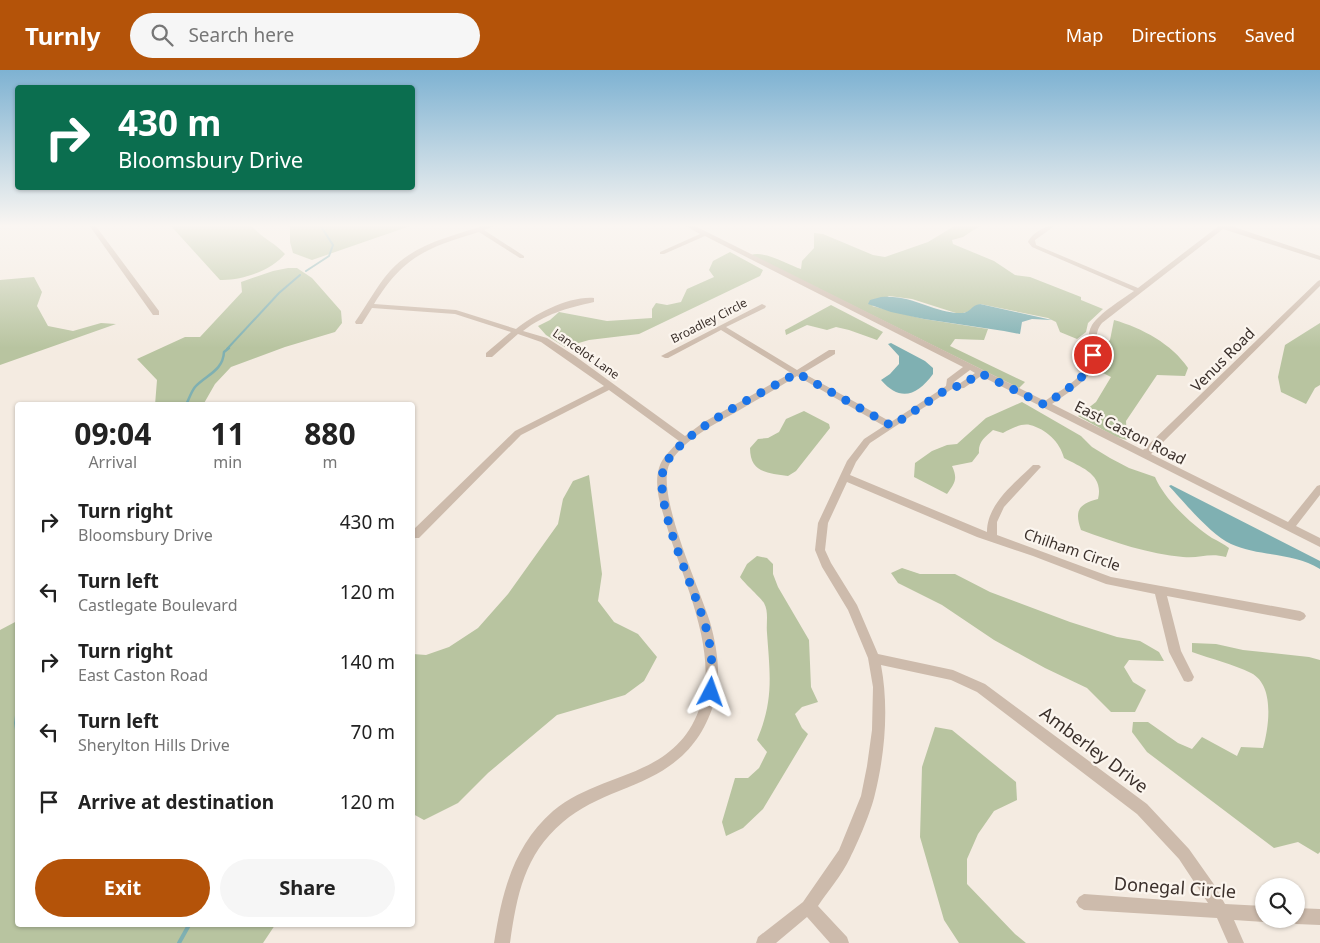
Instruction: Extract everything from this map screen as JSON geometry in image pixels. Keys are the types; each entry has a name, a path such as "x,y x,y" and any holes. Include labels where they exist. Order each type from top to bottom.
{"street":[{"path":"122,266 156,313"},
{"path":"359,322 393,273 401,266"},
{"name":"East Caston Road","path":"768,266 1320,543"},
{"path":"1081,266 1139,290"},
{"path":"1045,405 1084,374 1090,366 1093,355 1091,335 1094,326 1171,266"},
{"name":"Venus Road","path":"1144,455 1320,282"},
{"path":"489,355 536,316 570,303 591,300"},
{"name":"Lancelot Lane","path":"370,306 448,311 518,331 553,345 685,441"},
{"name":"Broadley Circle","path":"666,356 762,306"},
{"path":"722,328 797,373 892,426"},
{"path":"502,943 512,889 528,854 549,824 568,808 647,775 678,755 697,729 711,692 713,663 706,627 680,557 662,488 664,466 685,441 712,422 832,352"},
{"path":"950,387 950,381 969,367"},
{"path":"764,943 808,907 844,855 868,796 878,730 878,687 874,658 853,608 826,564 820,550 823,523 852,461 867,442 950,387 961,386 980,373"},
{"path":"415,535 518,432 610,386"},
{"path":"992,538 992,522 1000,505 1036,467"},
{"name":"Chilham Circle","path":"845,477 992,538 1110,581 1300,616"},
{"path":"1289,528 1320,488"},
{"path":"1160,591 1176,652 1188,677"},
{"name":"Amberley Drive","path":"874,658 954,675 981,688 1142,809 1161,826 1200,876 1224,912 1236,943"},
{"name":"Donegal Circle","path":"1084,902 1255,914"},
{"path":"808,907 841,943"},
{"path":"1305,916 1320,917"}],"green space":[{"path":"207,266 271,266 265,270 238,279 220,280"},
{"path":"711,266 755,266 763,270 760,276 639,334 589,340 565,347 546,335 538,326 550,320 559,312 607,321 652,318 652,309 656,303 667,305 681,302 687,289 714,277 709,270"},
{"path":"773,266 793,266 801,269 801,266 1001,266 1015,275 1030,277 1081,297 1081,300 1103,309 1088,323 1086,332 1077,339 1060,332 1056,322 1048,318 980,304 967,312 959,314 912,299 889,296 872,306 924,319 988,329 984,340 955,339 950,346 1025,382 1019,388"},
{"path":"297,268 312,278 341,311 342,323 335,332 285,347 231,367 215,384 205,402 155,402 157,380 137,359 185,337 200,337 242,292 241,282 273,271"},
{"path":"34,277 42,292 37,306 48,326 73,331 101,323 116,324 0,365 0,280"},
{"path":"831,305 883,332 877,340 836,327 827,330 807,325 786,335 785,330"},
{"path":"1114,320 1135,327 1156,338 1174,352 1188,368 1185,376 1157,375 1126,421 1127,440 1116,437 1078,416 1096,402 1111,377 1099,371 1097,351 1110,340"},
{"path":"1320,323 1320,385 1315,388 1306,404 1281,392 1278,377 1285,345"},
{"path":"1022,402 1081,436 1092,447 1110,458 1129,468 1155,477 1165,494 1187,519 1229,548 1226,557 1214,555 1189,557 1157,553 1118,543 1081,530 1078,513 1086,503 1098,499 1098,484 1095,478 1085,469 1064,458 1052,437 1030,425 1013,428 1003,433 993,430 983,440 979,453 972,462 952,466 955,481 947,494 914,477 915,463 932,451 947,445 957,444 986,418"},
{"path":"804,411 829,424 830,428 796,471 788,476 767,472 757,467 753,462 750,448 758,439 768,438 779,432 786,419"},
{"path":"589,475 602,574 598,601 614,622 638,634 657,657 644,681 625,695 557,715 488,773 458,803 424,820 415,815 415,654 426,655 449,647 478,628 508,594 558,524 563,499 573,481"},
{"path":"757,556 767,558 773,564 773,574 778,587 809,640 811,687 818,702 802,707 795,714 802,728 808,734 763,809 743,828 726,836 722,822 735,778 748,778 759,768 767,752 757,740 766,712 770,687 766,610 764,603 740,577 747,564"},
{"path":"902,568 920,574 955,574 990,592 1070,622 1117,637 1140,641 1159,652 1164,661 1129,660 1124,667 1133,682 1146,690 1135,712 1111,712 1087,688 994,640 942,605 898,583 891,573"},
{"path":"15,622 15,927 274,927 263,943 0,943 0,630"},
{"path":"1192,643 1216,644 1243,650 1309,657 1320,660 1320,852 1318,854 1298,842 1274,848 1147,752 1132,732 1133,722 1148,722 1178,743 1192,749 1202,737 1237,756 1241,747 1263,748 1267,729 1268,707 1267,696 1259,679 1244,670 1192,652"},
{"path":"935,727 952,730 1016,782 1017,800 994,811 978,834 967,859 967,884 1026,943 959,943 944,920 920,837 922,767"}],"water":[{"path":"881,297 903,298 941,310 960,313 966,312 980,304 1052,320 1032,319 1022,322 1020,334 924,319 891,312 868,304 870,300"},
{"path":"891,343 925,361 933,368 933,374 927,381 921,387 908,394 895,391 881,380 899,364 899,356 888,344"},
{"path":"1171,485 1320,561 1320,569 1299,560 1253,551 1223,540 1198,518 1169,486"}],"waterway":[{"path":"306,271 314,266"},
{"path":"227,349 279,293 300,275"},
{"path":"187,402 195,387 221,364 224,352 229,348"},
{"path":"179,943 188,927"}],"route":[{"path":"711,692 713,663 706,627 680,557 669,522 662,488 664,466 685,441 712,422 797,373 892,426 950,387 961,386 980,373 1045,405 1084,374 1092,362 1093,355"}]}
